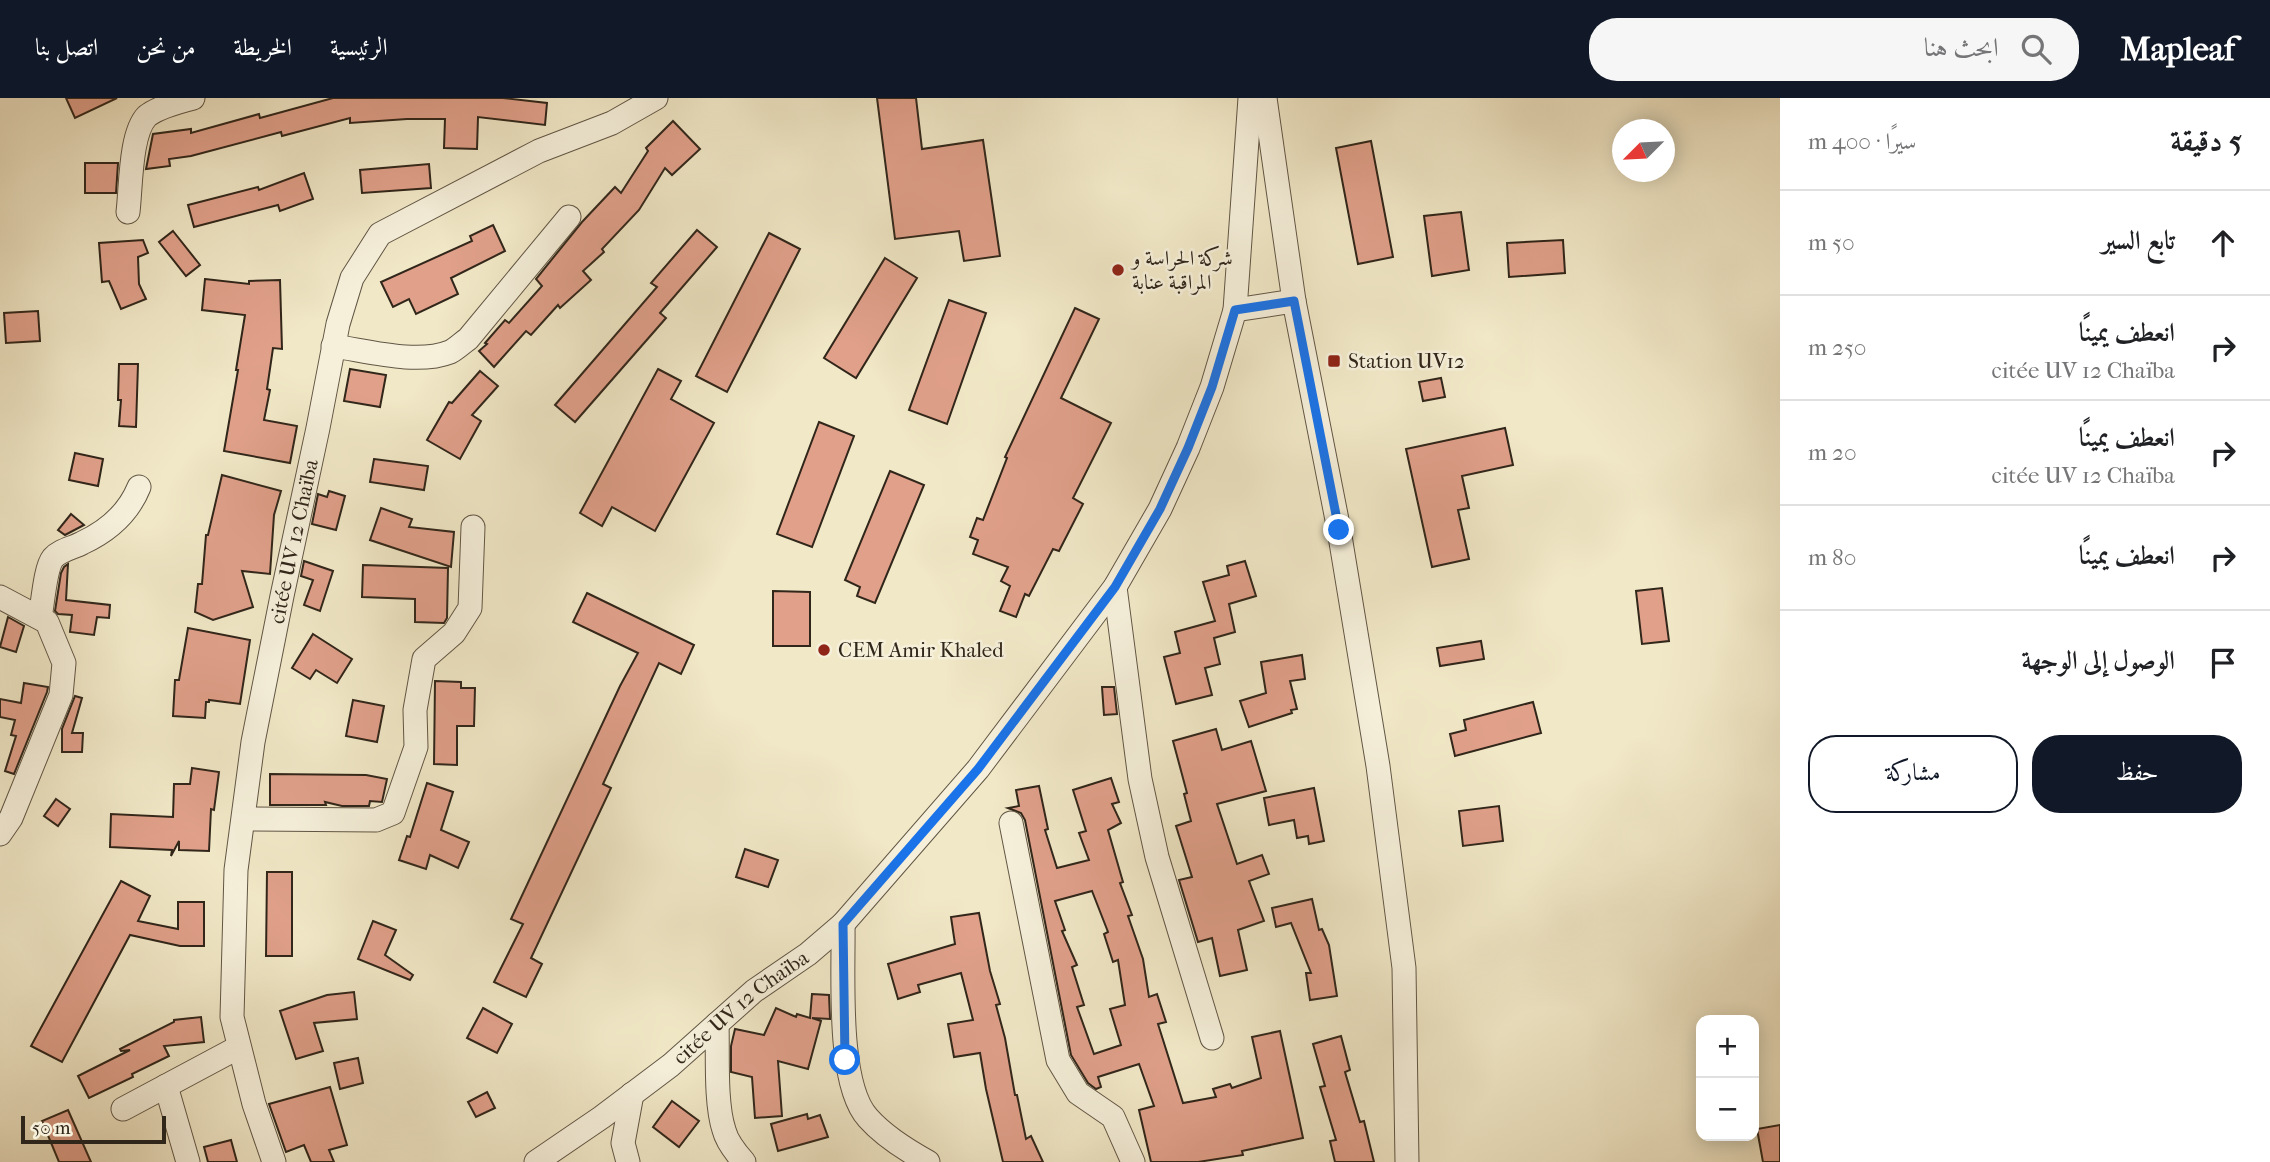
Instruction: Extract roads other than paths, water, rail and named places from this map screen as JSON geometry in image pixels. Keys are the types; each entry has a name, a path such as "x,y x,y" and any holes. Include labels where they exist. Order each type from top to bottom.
{"street":[{"path":"128,212 135,141 147,117 175,103 193,98"},
{"name":"citée UV 12 Chaïba","path":"274,1162 254,1104 232,1017 236,870 253,742 333,346 352,278 380,234 539,150 612,123 656,98"},
{"name":"citée UV 12 Chaïba","path":"536,1162 671,1065 754,991 808,954 843,924 978,769 1115,587 1160,509 1188,448 1212,387 1235,310 1250,98"},
{"path":"1265,98 1294,301 1339,530 1378,766 1404,968 1407,1162"},
{"path":"333,346 410,357 435,356 452,351 468,339 569,217"},
{"path":"1235,310 1294,301"},
{"path":"40,617 48,567 54,557 117,522 132,504 139,487"},
{"path":"244,819 376,820 393,813 416,747 415,710 424,659 454,634 470,608 473,527"},
{"path":"1115,587 1140,779 1157,857 1212,1038"},
{"path":"0,597 47,622 64,663 61,695 11,818 0,834"},
{"path":"1011,822 1058,1060 1078,1093 1113,1116 1133,1162"},
{"path":"843,924 845,1060 852,1087 866,1117 908,1151 928,1162"},
{"path":"717,1024 720,1111 724,1130 734,1150 744,1162"},
{"path":"123,1109 239,1047"},
{"path":"166,1086 188,1162"},
{"path":"628,1162 623,1143 632,1094"}],"place":[{"name":"شركة الحراسة و المراقبة عنابة","path":"1118,270"},
{"name":"Station UV12","path":"1334,361"},
{"name":"CEM Amir Khaled","path":"824,650"}]}
